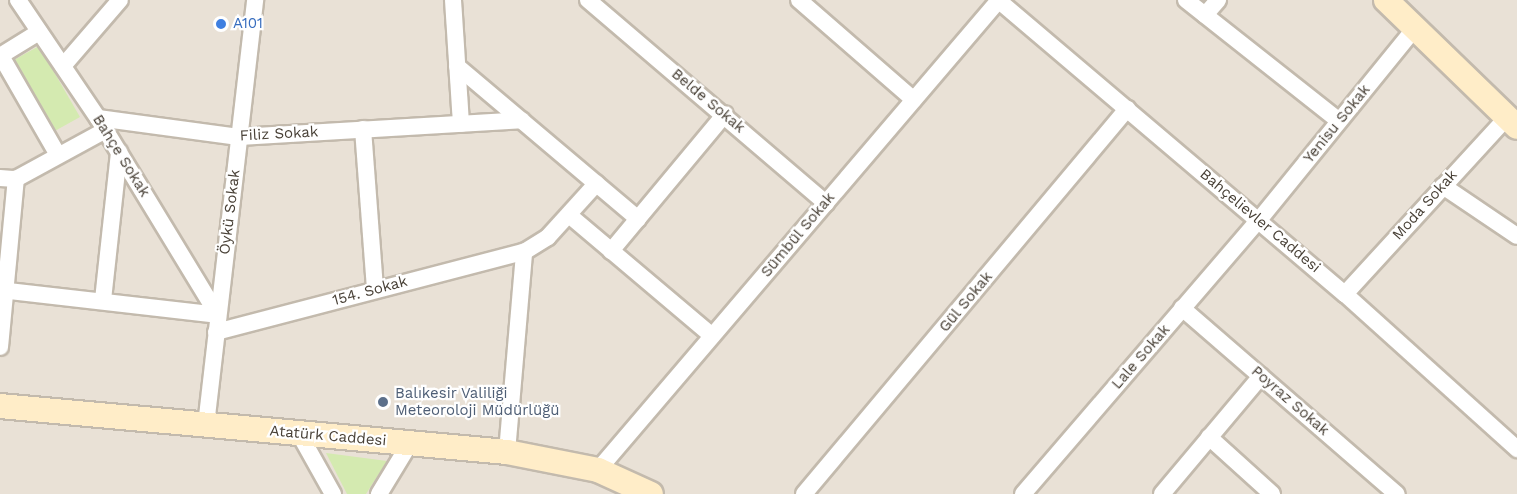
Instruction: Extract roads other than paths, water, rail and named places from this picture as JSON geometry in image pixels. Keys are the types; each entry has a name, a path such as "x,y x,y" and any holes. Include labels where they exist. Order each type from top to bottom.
{"main road":[{"path":"1387,0 1512,122"},
{"name":"Atatürk Caddesi","path":"0,406 507,453 598,470 651,494"}],"street":[{"name":"Bahçe Sokak","path":"18,0 102,124 217,324"},
{"path":"63,66 120,0"},
{"name":"Öykü Sokak","path":"206,425 255,0"},
{"path":"453,0 462,124"},
{"name":"Belde Sokak","path":"588,0 725,114 825,203"},
{"path":"799,0 914,100"},
{"name":"Sümbül Sokak","path":"598,470 999,0"},
{"name":"Bahçelievler Caddesi","path":"999,0 1345,294 1517,448"},
{"path":"1186,0 1340,121"},
{"path":"1205,15 1218,0"},
{"name":"Yenisu Sokak","path":"1258,220 1415,28"},
{"path":"39,32 0,56 58,156"},
{"path":"458,66 638,219"},
{"name":"Gül Sokak","path":"804,494 1127,109"},
{"path":"610,251 725,114"},
{"name":"Filiz Sokak","path":"102,124 239,137 521,120"},
{"name":"Moda Sokak","path":"1345,294 1443,186 1512,122"},
{"path":"0,347 8,178 58,156 102,124"},
{"path":"363,129 375,289"},
{"path":"103,300 119,152"},
{"name":"154. Sokak","path":"217,324 375,289 524,252 548,237 596,184"},
{"path":"1443,186 1517,236"},
{"path":"568,215 712,336"},
{"name":"Lale Sokak","path":"1023,494 1258,220"},
{"path":"507,453 524,252"},
{"path":"3,290 103,300 217,324"},
{"name":"Poyraz Sokak","path":"1182,308 1397,494"},
{"path":"1162,494 1261,376"},
{"path":"300,435 333,494"},
{"path":"1209,437 1272,494"},
{"path":"379,494 410,443"}],"place":[{"name":"A101","path":"221,24"},
{"name":"Balıkesir Valiliği Meteoroloji Müdürlüğü","path":"383,402"}]}
